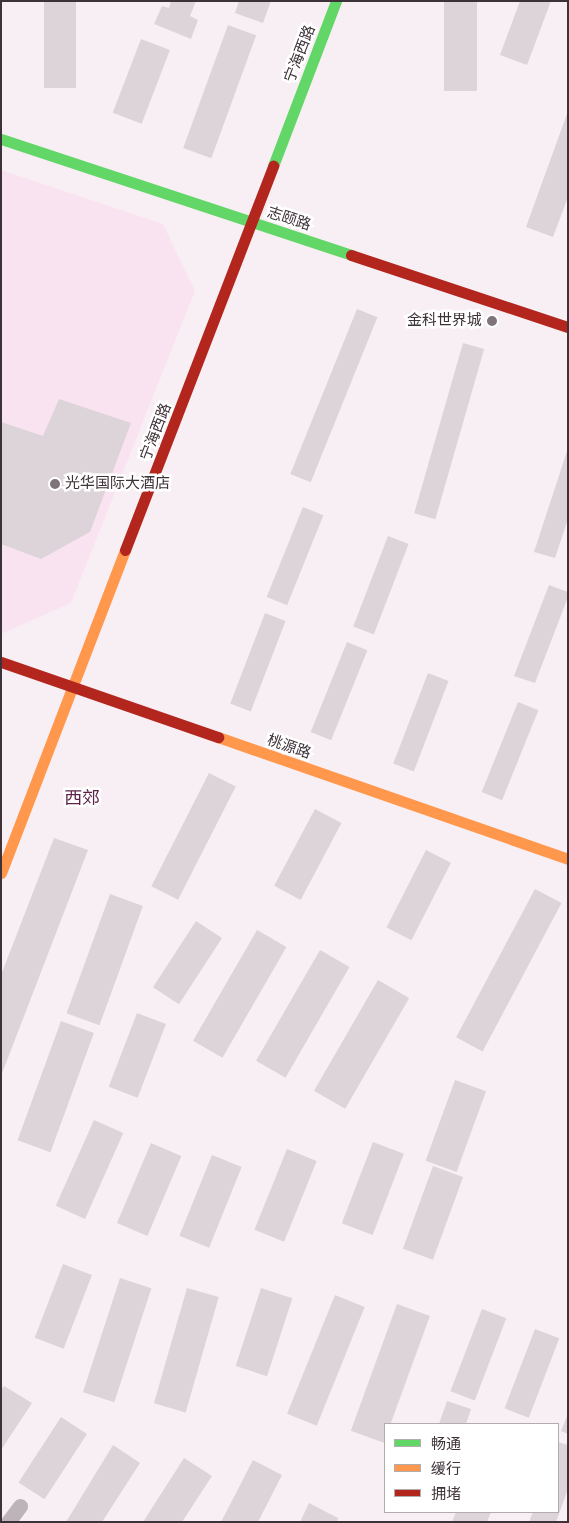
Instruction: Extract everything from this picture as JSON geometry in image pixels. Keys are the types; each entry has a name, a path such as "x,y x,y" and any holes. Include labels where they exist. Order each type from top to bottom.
{"street":[{"name":"宁海西路","path":"1,873 336,1"},
{"name":"志颐路","path":"1,139 568,328"},
{"name":"桃源路","path":"1,662 73,689 568,859"},
{"path":"8,1522 20,1506"}],"shaded area":[{"path":"1,170 163,224 195,291 71,603 1,634"}],"building":[{"path":"44,1 76,1 76,88 44,88"},
{"path":"171,1 196,1 190,16 198,20 191,39 154,24 162,6 169,8"},
{"path":"239,1 271,1 263,23 235,13"},
{"path":"444,1 477,1 477,91 444,91"},
{"path":"520,1 551,1 527,65 500,55"},
{"path":"228,25 256,35 211,158 183,148"},
{"path":"141,39 170,50 142,124 113,113"},
{"path":"568,111 568,197 553,237 526,227"},
{"path":"357,309 377,317 311,482 290,474"},
{"path":"463,343 484,349 435,519 414,513"},
{"name":"光华国际大酒店","path":"59,399 131,423 90,532 41,559 1,544 1,422 43,436"},
{"path":"567,451 568,519 555,558 534,552"},
{"path":"303,507 323,515 287,605 267,597"},
{"path":"388,536 409,544 374,634 353,627"},
{"path":"549,585 568,592 568,597 535,683 514,676"},
{"path":"265,613 286,621 251,711 230,704"},
{"path":"347,642 367,650 331,740 311,732"},
{"path":"428,673 449,681 414,771 393,764"},
{"path":"518,702 538,710 502,800 482,792"},
{"path":"209,773 236,787 178,900 151,886"},
{"path":"315,809 341,823 301,900 274,886"},
{"path":"54,838 88,850 1,1076 1,975"},
{"path":"426,850 451,863 411,940 387,928"},
{"path":"535,889 561,903 483,1051 456,1037"},
{"path":"110,894 143,906 99,1025 67,1013"},
{"path":"196,921 222,938 179,1004 153,987"},
{"path":"257,930 286,947 222,1058 193,1041"},
{"path":"320,950 349,967 285,1078 256,1061"},
{"path":"378,980 409,998 345,1109 314,1091"},
{"path":"137,1013 166,1024 138,1098 109,1087"},
{"path":"61,1021 94,1033 50,1152 18,1140"},
{"path":"455,1080 486,1091 457,1172 426,1161"},
{"path":"94,1120 123,1133 85,1219 56,1206"},
{"path":"373,1142 404,1154 373,1235 342,1223"},
{"path":"151,1143 181,1156 147,1236 117,1223"},
{"path":"287,1149 317,1161 284,1242 254,1230"},
{"path":"212,1155 242,1167 209,1248 179,1236"},
{"path":"433,1166 463,1177 433,1260 403,1249"},
{"path":"63,1264 92,1275 64,1349 35,1338"},
{"path":"120,1278 151,1288 114,1402 83,1392"},
{"path":"187,1288 219,1297 186,1412 154,1403"},
{"path":"261,1288 292,1298 267,1376 236,1366"},
{"path":"335,1295 365,1307 317,1426 287,1414"},
{"path":"397,1304 430,1316 391,1423 384,1423 384,1443 351,1431"},
{"path":"482,1309 506,1318 475,1400 450,1391"},
{"path":"535,1329 559,1338 529,1418 505,1408"},
{"path":"4,1386 32,1403 1,1450 1,1390"},
{"path":"447,1401 471,1409 466,1423 439,1423"},
{"path":"568,1414 568,1434 561,1431"},
{"path":"61,1417 87,1434 45,1499 19,1482"},
{"path":"559,1442 568,1445 568,1489 556,1522 529,1522 533,1513 559,1513"},
{"path":"113,1445 140,1463 102,1522 66,1522"},
{"path":"184,1458 212,1476 182,1522 143,1522"},
{"path":"253,1460 282,1475 258,1522 221,1522"},
{"path":"309,1503 338,1518 337,1522 300,1522"},
{"path":"456,1513 491,1513 487,1522 452,1522"}],"traffic: fast":[{"path":"273,166 336,1"},
{"path":"1,139 351,255"}],"traffic: slow":[{"path":"1,873 125,550"},
{"path":"218,737 568,859"}],"traffic: jam":[{"path":"125,550 273,166"},
{"path":"351,255 568,327"},
{"path":"1,662 218,737"}],"place":[{"name":"金科世界城","path":"492,321"},
{"name":"光华国际大酒店","path":"55,484"}],"district":[{"name":"西郊","path":"82,798"}]}
